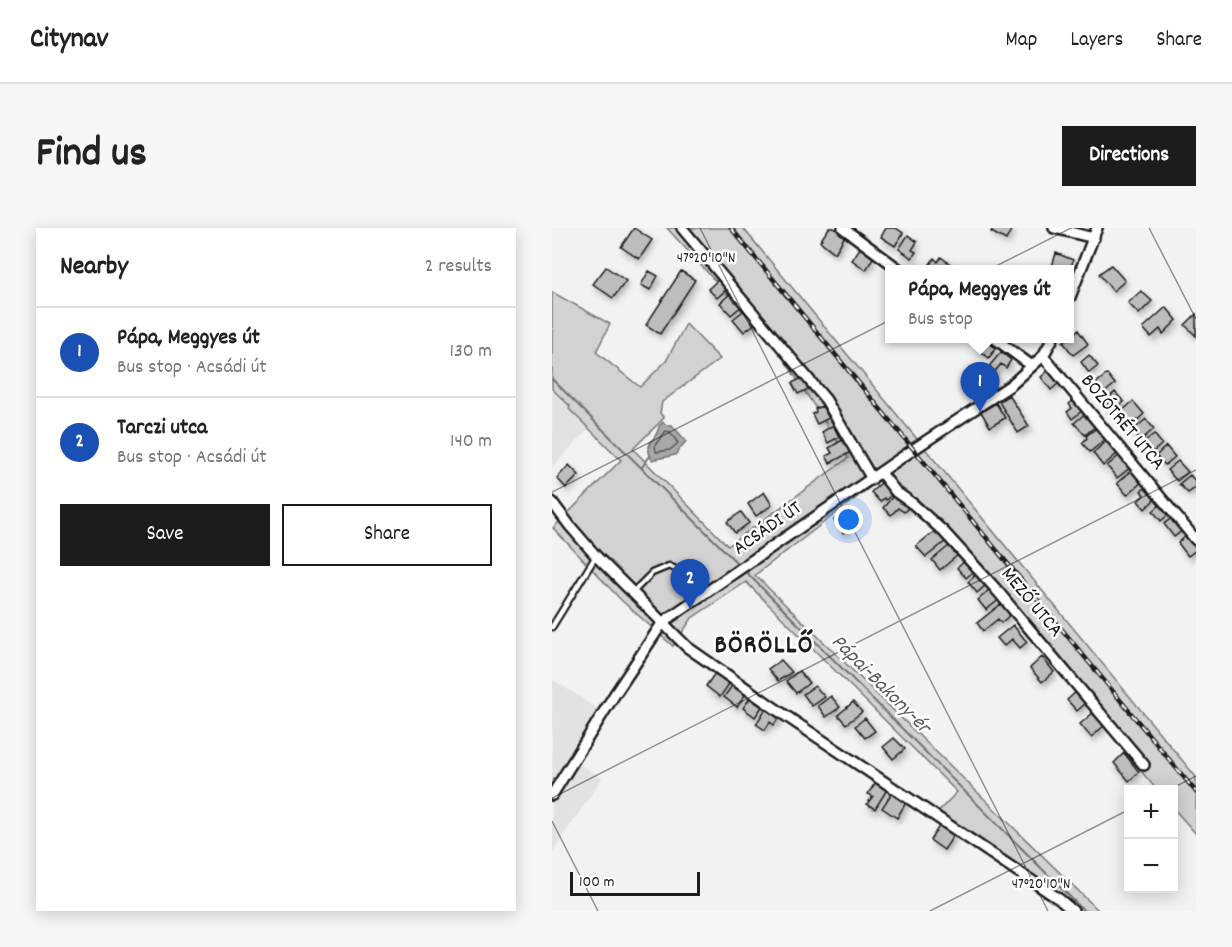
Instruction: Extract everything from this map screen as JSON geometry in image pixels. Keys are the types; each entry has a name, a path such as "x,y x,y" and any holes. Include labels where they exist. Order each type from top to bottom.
{"street":[{"path":"682,228 825,400 872,479"},
{"path":"843,228 893,265"},
{"path":"1054,228 1094,238"},
{"path":"1074,287 1097,228"},
{"path":"1000,343 1032,366"},
{"name":"ACSÁDI ÚT","path":"552,795 663,622 1011,385 1043,356 1051,343"},
{"name":"BOZÓTRÉT UTCA","path":"1043,356 1196,540"},
{"name":"MEZŐ UTCA","path":"881,473 896,492 945,531 1144,765"},
{"path":"552,502 596,556 696,654 1059,899 1073,911"}],"lane":[{"path":"552,627 596,556"},
{"path":"633,593 652,573 669,566 684,573 703,593"}],"shaded area":[{"path":"667,228 743,228 1196,777 1196,834 1178,814 1178,785 1153,785 946,537 881,479 755,575 1099,911 1063,911 1048,896 932,818 957,792 746,582 692,618 673,646 621,600 553,528 621,460 552,389 552,292 610,324 596,352 640,387 666,361 686,324 720,359 662,402 660,413 664,418 633,449 728,546 848,458 778,350"},
{"path":"552,389 571,407 569,410 589,428 552,468"},
{"path":"552,679 609,716 580,764 602,778 552,853"}],"water":[{"path":"663,422 666,425 672,425 686,441 675,455 652,460 649,445"}],"building":[{"path":"634,228 652,240 639,259 621,247"},
{"path":"829,228 834,228 845,236 835,253 820,241"},
{"path":"886,228 896,228 903,233 895,246 881,237"},
{"path":"993,228 1012,228 1006,240 991,232"},
{"path":"908,235 917,242 912,250 916,252 912,258 899,249"},
{"path":"860,248 873,258 866,270 852,260"},
{"path":"1056,253 1073,260 1072,265 1052,265"},
{"path":"941,257 950,264 930,265 934,258 938,262"},
{"path":"1111,265 1125,281 1113,291 1099,274"},
{"path":"606,267 626,281 613,298 593,284"},
{"path":"649,271 658,276 650,290 641,285"},
{"path":"681,271 695,280 660,334 646,325"},
{"path":"720,278 729,287 717,298 708,289"},
{"path":"1141,291 1152,301 1139,314 1128,303"},
{"path":"732,292 743,305 731,315 720,303"},
{"path":"1166,307 1177,320 1163,334 1160,329 1151,337 1143,328"},
{"path":"747,308 758,321 744,332 733,319"},
{"path":"1196,314 1196,336 1185,325"},
{"path":"1078,330 1088,344 1073,355 1064,343 1074,343 1074,333"},
{"path":"982,343 988,343 996,348 989,358 977,349"},
{"path":"1001,352 1011,360 1006,368 1001,364 992,375 986,370"},
{"path":"1089,355 1098,366 1089,373 1081,362"},
{"path":"1050,369 1061,381 1051,390 1041,377"},
{"path":"1107,374 1115,384 1104,393 1096,383"},
{"path":"804,377 810,388 798,394 792,383"},
{"path":"1115,392 1124,402 1114,411 1105,401"},
{"path":"1009,395 1029,426 1018,433 999,402"},
{"path":"1075,399 1084,409 1072,419 1067,412 1072,408 1069,404"},
{"path":"1133,401 1144,414 1130,427 1119,414"},
{"path":"996,403 1005,418 990,427 981,412"},
{"path":"822,406 829,418 817,424 812,414 816,412 815,409"},
{"path":"1086,413 1097,425 1085,435 1074,423"},
{"path":"1146,419 1154,429 1141,440 1133,430"},
{"path":"833,425 839,437 828,443 822,432"},
{"path":"1098,427 1107,438 1090,452 1082,443 1087,438 1086,436"},
{"path":"1154,434 1162,444 1153,452 1144,442"},
{"path":"844,439 851,452 830,463 826,456 832,453 829,448"},
{"path":"1108,440 1119,452 1103,466 1093,453"},
{"path":"1166,446 1175,457 1165,465 1156,456"},
{"path":"1121,454 1131,467 1117,478 1107,466"},
{"path":"1178,461 1188,472 1177,481 1167,470"},
{"path":"569,465 579,475 566,488 557,478"},
{"path":"1133,469 1143,481 1127,495 1117,483"},
{"path":"1190,475 1196,482 1196,487 1188,493 1179,484"},
{"path":"882,482 892,494 880,502 871,492"},
{"path":"1148,486 1157,497 1145,509 1138,501 1144,495 1141,491"},
{"path":"764,492 772,505 756,516 748,504"},
{"path":"895,494 910,506 904,512 898,508 891,515 883,508"},
{"path":"1162,503 1170,513 1161,521 1153,511"},
{"path":"847,509 857,522 843,533 834,520"},
{"path":"741,512 749,523 735,533 727,522"},
{"path":"1174,516 1184,529 1174,537 1164,524"},
{"path":"936,530 946,541 926,557 916,546"},
{"path":"1188,534 1196,543 1196,550 1188,556 1178,543"},
{"path":"950,545 958,555 940,570 932,560"},
{"path":"967,559 976,569 966,578 957,568"},
{"path":"978,573 987,584 977,593 968,582"},
{"path":"991,588 1000,599 986,610 978,600"},
{"path":"1001,604 1010,615 1001,623 998,619 983,631 977,623"},
{"path":"1013,625 1027,642 1020,648 1012,639 1004,646 997,638"},
{"path":"1042,657 1054,672 1042,682 1030,668"},
{"path":"781,660 792,672 778,681 768,669"},
{"path":"717,670 731,681 720,697 706,686"},
{"path":"799,671 809,683 796,693 786,681"},
{"path":"734,683 747,692 737,707 724,697"},
{"path":"815,686 825,697 812,706 803,694"},
{"path":"1077,691 1087,702 1077,711 1067,700"},
{"path":"752,695 764,704 755,717 743,708"},
{"path":"831,696 840,707 826,717 818,706"},
{"path":"853,702 862,712 846,724 838,715"},
{"path":"767,707 780,716 774,725 770,722 765,730 756,724"},
{"path":"1094,712 1105,725 1091,737 1080,724"},
{"path":"865,718 875,731 865,738 855,726"},
{"path":"894,738 905,749 893,759 883,747"},
{"path":"1124,753 1139,772 1129,781 1114,763"},
{"path":"877,780 888,788 875,809 867,804 873,796 868,794"},
{"path":"893,791 907,801 897,818 882,808"},
{"path":"940,825 954,835 944,850 930,840"}],"waterway":[{"name":"Pápai-Bakony-ér","path":"552,379 739,565"},
{"path":"642,467 650,456"},
{"name":"Pápai-Bakony-ér","path":"743,569 1084,911"}],"railway":[{"path":"731,228 1196,792"}],"place":[{"name":"Pápa, Meggyes út","path":"980,412"},
{"name":"Tarczi utca","path":"690,609"}],"district":[{"name":"BÖRÖLLŐ","path":"764,646"}]}
